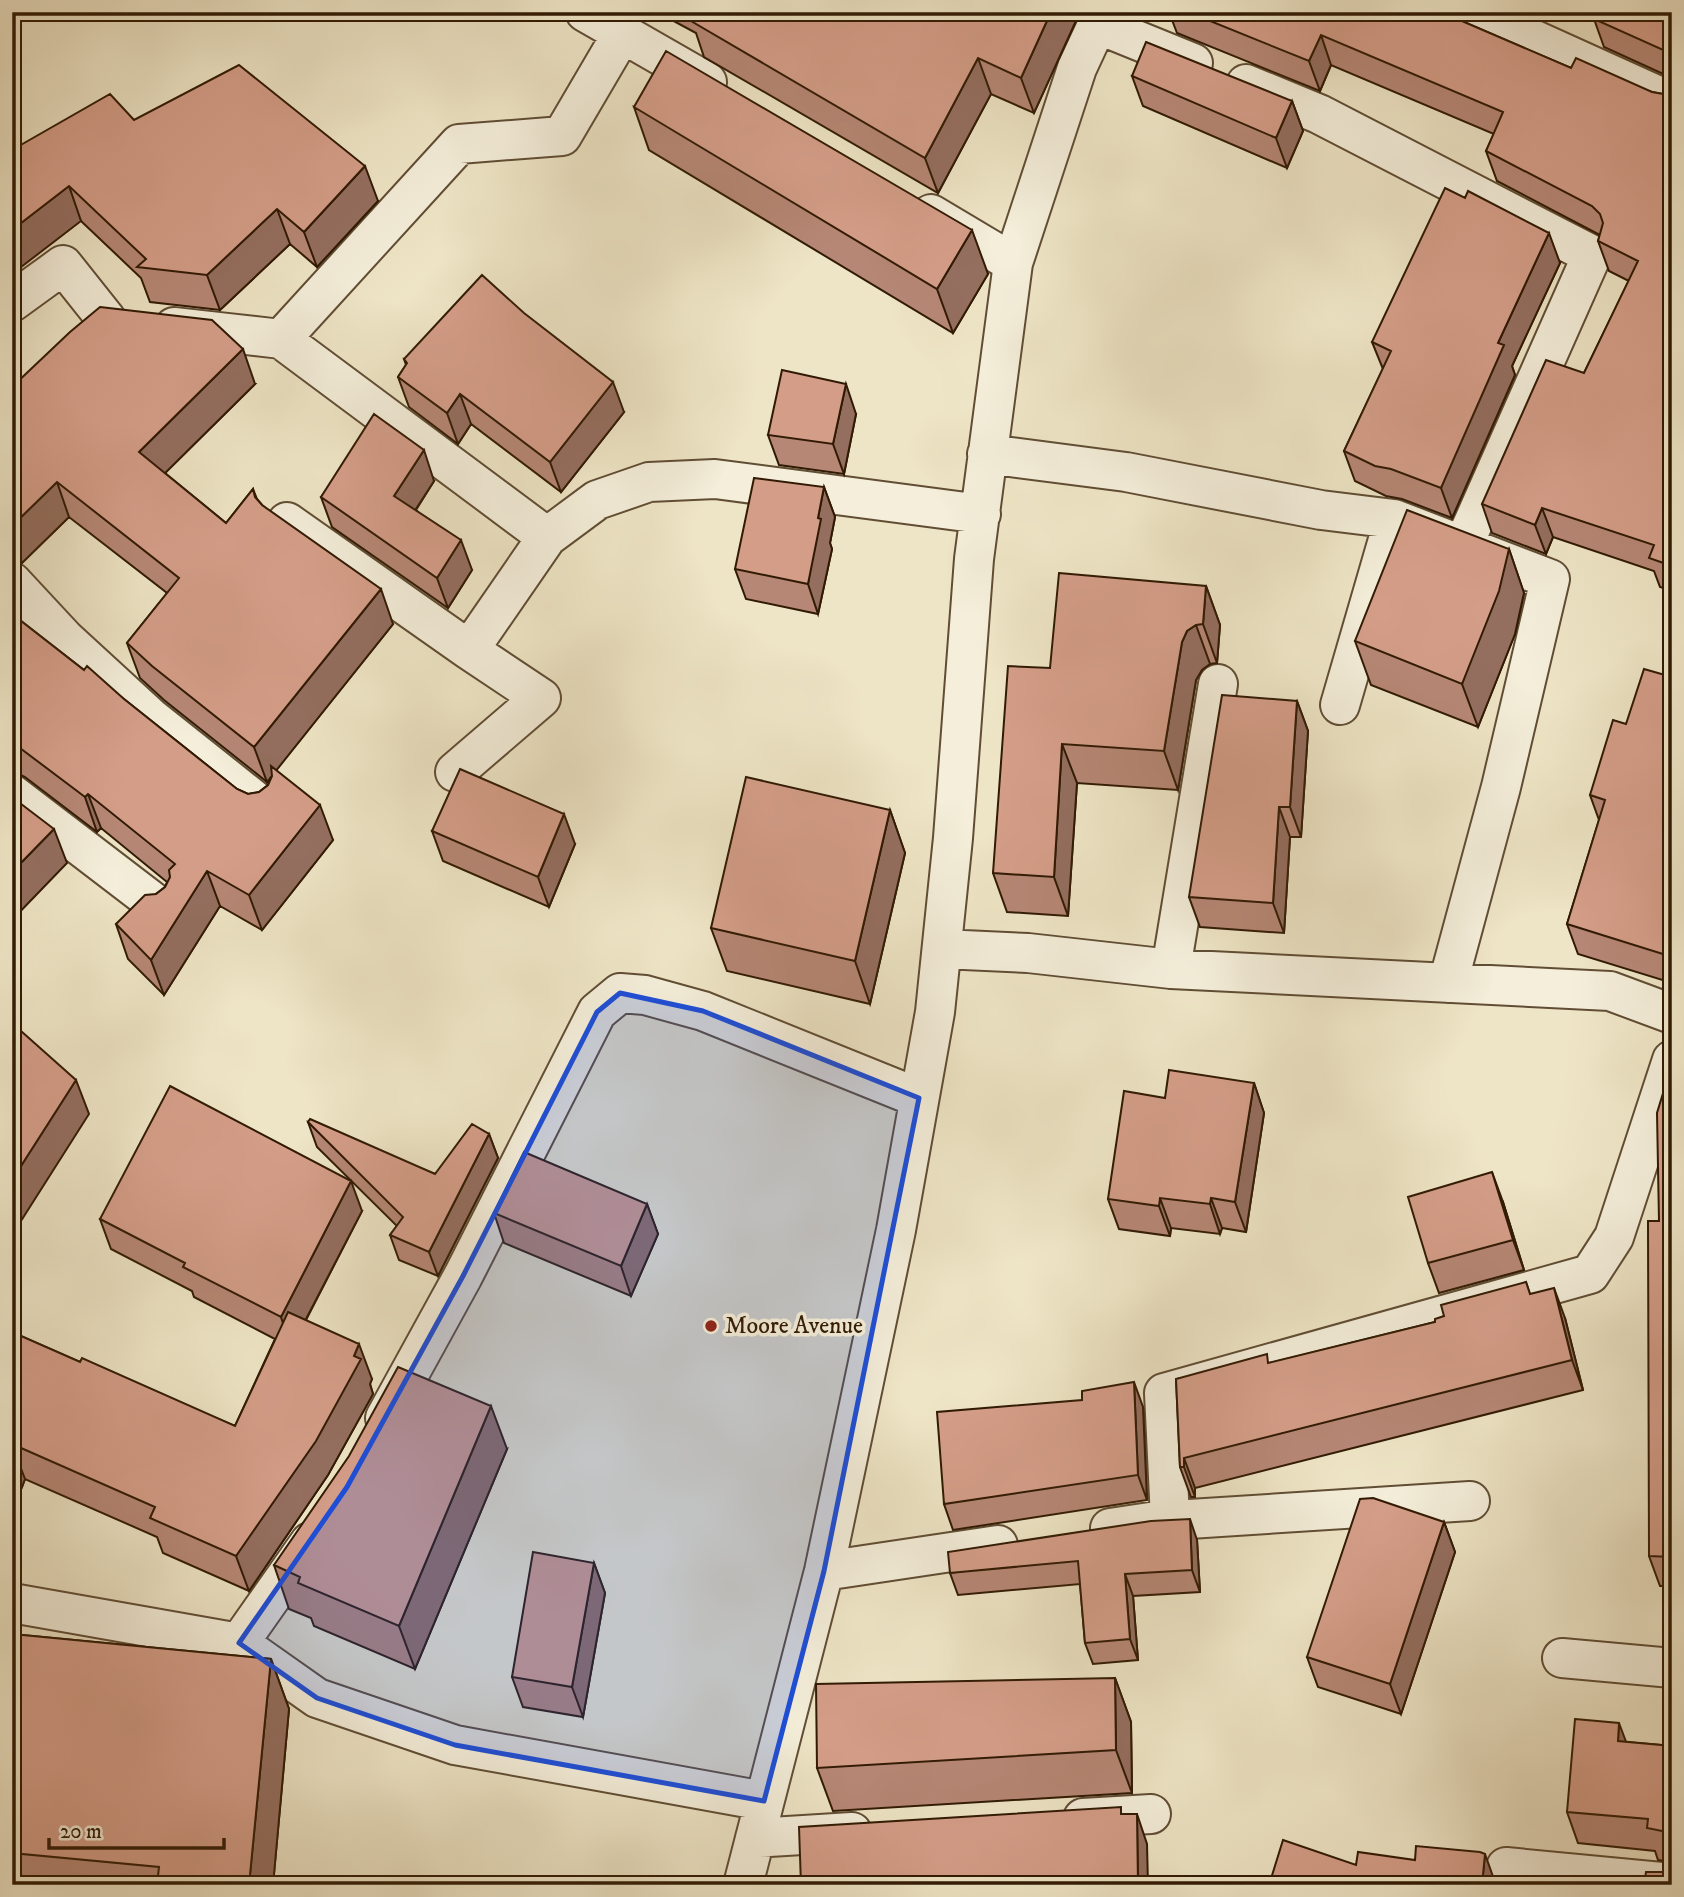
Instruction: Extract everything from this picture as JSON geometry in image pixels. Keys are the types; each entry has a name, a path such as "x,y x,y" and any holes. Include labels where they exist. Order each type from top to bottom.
{"street":[{"path":"585,12 741,102"},
{"path":"1473,12 1672,102"},
{"path":"743,1885 824,1571 896,1230 935,1012 953,838 974,559 1013,263 1077,68 1100,18 1319,114 1592,256 1463,546"},
{"path":"281,339 459,144 562,136 623,32"},
{"path":"907,200 1013,263"},
{"path":"12,302 63,265 106,319 281,339 547,537"},
{"path":"75,345 106,319"},
{"path":"987,454 1126,472 1321,510 1394,519 1550,579 1502,787 1448,983"},
{"path":"469,650 547,537 597,500 649,482 715,479 981,514"},
{"path":"1340,705 1394,519"},
{"path":"287,522 541,698 455,772"},
{"path":"12,582 65,639 150,717 263,807"},
{"path":"1171,969 1218,684"},
{"path":"12,794 161,908"},
{"path":"942,949 1028,953 1171,969 1610,990 1672,1014"},
{"path":"366,1452 463,1276 597,1012 620,993 645,995 703,1011 919,1098"},
{"path":"1078,1533 1170,1519 1164,1393 1590,1274 1614,1237 1672,1060"},
{"path":"1158,1521 1469,1501"},
{"path":"239,1643 326,1518"},
{"path":"824,1571 1038,1539"},
{"path":"12,1603 239,1643 317,1698 455,1745 764,1801"},
{"path":"1562,1658 1672,1668"},
{"path":"1055,1820 1151,1814"},
{"path":"755,1838 891,1830"},
{"path":"1506,1867 1672,1883"}],"highlighted area":[{"path":"620,993 703,1011 919,1098 824,1571 764,1801 455,1745 317,1698 239,1643 347,1487 463,1276 597,1012"}],"building":[{"path":"697,12 1051,12 1021,78 978,58 925,158 691,21"},
{"path":"1188,12 1441,12 1571,68 1576,58 1652,92 1663,94 1672,91 1672,566 1649,558 1654,545 1542,508 1535,525 1482,504 1546,360 1584,373 1638,261 1598,241 1603,223 1600,214 1592,206 1486,151 1503,112 1321,35 1309,61"},
{"path":"1596,12 1672,12 1672,54 1594,19"},
{"path":"1146,42 1292,101 1276,138 1132,76"},
{"path":"666,51 972,230 937,289 634,107"},
{"path":"239,65 365,166 304,232 277,209 207,275 137,267 146,259 69,186 12,230 12,150 110,94 134,120"},
{"path":"1445,188 1465,198 1468,191 1549,233 1498,343 1504,345 1441,488 1391,469 1375,466 1344,451 1391,351 1372,342"},
{"path":"482,275 524,313 613,382 550,462 460,394 447,413 398,377 407,363 404,359"},
{"path":"100,307 212,320 243,349 139,452 226,523 253,489 255,497 262,505 381,589 254,747 127,643 179,578 57,482 12,526 12,387"},
{"path":"782,370 846,384 833,444 768,435"},
{"path":"374,414 424,450 394,496 461,540 437,578 321,497"},
{"path":"754,478 824,487 818,518 821,519 808,584 735,569"},
{"path":"1407,510 1509,549 1499,591 1462,684 1355,641"},
{"path":"1059,573 1206,586 1203,624 1187,631 1182,642 1164,751 1062,744 1054,877 993,873 1008,666 1050,668"},
{"path":"12,614 84,670 87,666 237,789 248,794 259,792 268,785 272,776 271,766 320,805 249,895 207,871 151,960 116,924 145,895 156,894 165,887 170,877 169,870 175,864 88,794 85,797 12,742"},
{"path":"1644,669 1672,677 1672,936 1666,955 1567,924 1605,800 1590,795 1613,720 1626,724"},
{"path":"1222,695 1297,701 1290,807 1279,807 1273,903 1189,897"},
{"path":"460,769 564,814 538,877 432,831"},
{"path":"746,777 890,810 855,961 711,928"},
{"path":"12,797 54,829 12,872"},
{"path":"12,1023 76,1080 12,1180"},
{"path":"1169,1070 1254,1083 1235,1202 1211,1198 1210,1204 1160,1198 1159,1206 1108,1199 1124,1091 1165,1098"},
{"path":"170,1086 351,1181 281,1317 183,1267 185,1263 100,1219"},
{"path":"1664,1090 1672,1090 1672,1557 1649,1556 1648,1221 1659,1221 1657,1113"},
{"path":"310,1119 435,1174 472,1124 489,1134 429,1252 390,1235 403,1217 308,1122"},
{"path":"524,1152 647,1204 621,1266 494,1213"},
{"path":"1492,1172 1513,1240 1428,1263 1408,1197"},
{"path":"1526,1282 1530,1294 1554,1288 1572,1360 1184,1458 1184,1467 1180,1467 1176,1379 1267,1354 1268,1363 1435,1322 1435,1319 1444,1316 1441,1305"},
{"path":"288,1312 359,1344 354,1356 361,1359 316,1441 236,1556 150,1518 155,1507 12,1444 12,1332 80,1362 82,1358 235,1426"},
{"path":"398,1367 491,1406 399,1626 298,1583 300,1577 274,1565 349,1456"},
{"path":"1134,1382 1138,1475 944,1504 937,1412 1082,1400 1082,1391"},
{"path":"1373,1498 1444,1522 1390,1684 1307,1657 1360,1499"},
{"path":"1190,1519 1192,1570 1125,1574 1130,1639 1085,1643 1078,1561 950,1573 948,1552 1151,1521"},
{"path":"533,1552 594,1563 572,1687 512,1677"},
{"path":"12,1634 271,1659 249,1885 157,1885 159,1867 12,1853"},
{"path":"1115,1678 1116,1750 817,1768 816,1684"},
{"path":"1575,1719 1619,1723 1618,1741 1672,1746 1672,1833 1647,1828 1648,1819 1567,1812"},
{"path":"1121,1807 1121,1814 1137,1814 1138,1885 801,1885 799,1827"},
{"path":"1283,1840 1356,1865 1358,1852 1415,1860 1416,1846 1480,1852 1485,1854 1482,1885 1269,1885"},
{"path":"1672,1869 1672,1885 1644,1885 1646,1872 1669,1872"}],"place":[{"name":"Moore Avenue","path":"711,1326"}]}
